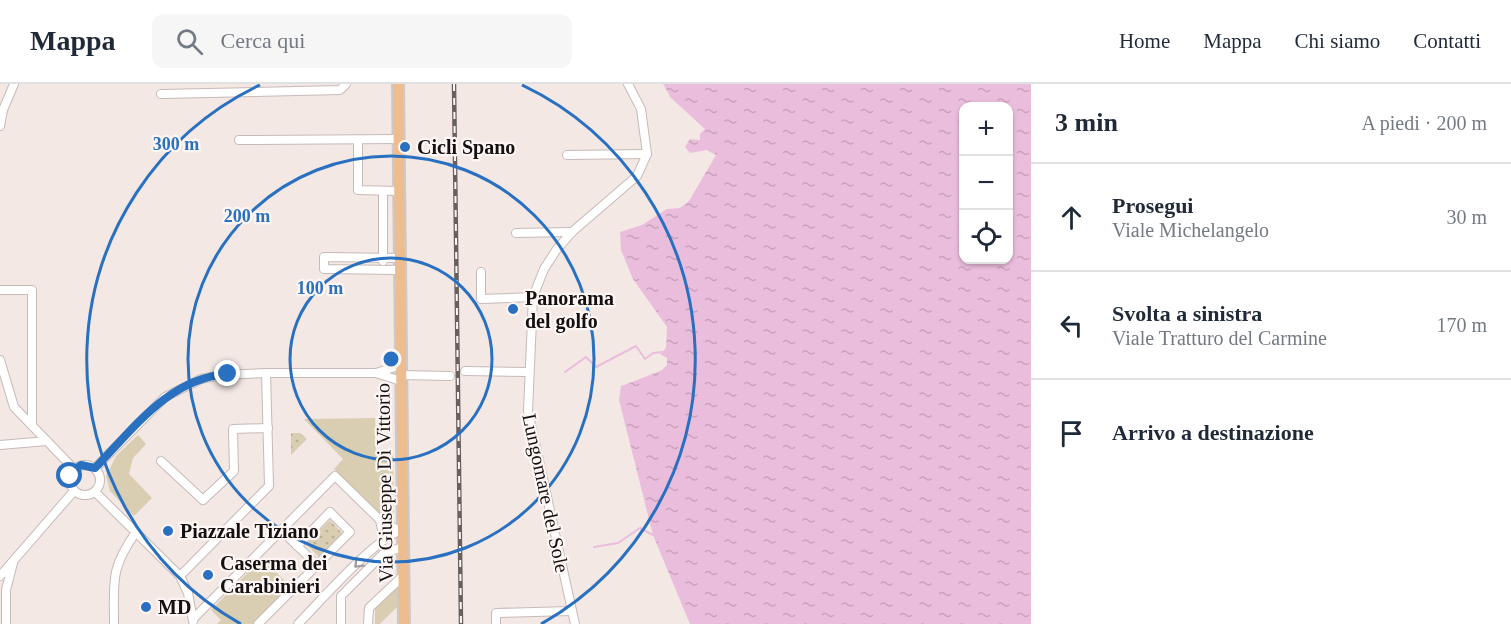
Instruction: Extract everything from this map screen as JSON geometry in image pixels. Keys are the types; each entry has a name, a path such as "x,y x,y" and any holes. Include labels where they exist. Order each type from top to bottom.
{"main road":[{"name":"Via Giuseppe Di Vittorio","path":"398,84 401,530 404,547 404,624"}],"street":[{"path":"0,126 3,110 14,84"},
{"path":"161,94 193,88 303,87 340,90 346,84"},
{"path":"567,155 647,154 641,109 628,84"},
{"path":"239,140 398,139"},
{"path":"358,140 358,190 398,191"},
{"name":"Lungomare del Sole","path":"575,624 528,411 533,297 544,269 572,232 637,176 647,154"},
{"path":"383,190 383,270"},
{"path":"516,233 572,232"},
{"path":"324,257 383,258 399,264 383,270 324,269 324,257"},
{"path":"481,272 481,299 533,297"},
{"path":"0,290 32,290 32,425"},
{"path":"0,360 14,407 74,470"},
{"path":"465,371 528,372"},
{"path":"95,468 150,410 174,391 201,379 221,375 266,373 401,373 450,376"},
{"path":"180,576 269,486 266,373"},
{"path":"376,373 401,373"},
{"path":"161,460 203,500 234,471 233,429 267,428"},
{"path":"0,445 47,441"},
{"path":"84,465 95,468 101,480 95,492 85,496 74,491 70,480 74,470 84,465"},
{"path":"95,492 180,576 193,622 335,476 380,520 401,530"},
{"path":"0,576 74,491"},
{"path":"258,624 350,532 330,512 297,546"},
{"path":"380,520 384,540"},
{"path":"298,624 384,540 401,530"},
{"path":"114,624 114,574 124,549 136,531"},
{"path":"282,531 317,565"},
{"path":"341,624 341,596 384,553 404,547"},
{"path":"6,624 3,586 13,561"},
{"path":"368,624 369,608 404,574"},
{"path":"496,624 496,614 571,611"}],"shaded area":[{"path":"375,418 376,452 393,453 394,523 384,518 334,469 343,459 304,419"},
{"path":"291,433 300,433 307,439 291,455"},
{"path":"138,435 146,444 133,458 129,474 152,498 134,516 110,491 106,476 116,456"},
{"path":"330,520 343,534 319,557 306,544"},
{"path":"262,558 290,586 253,624 217,624 221,620 211,610"},
{"path":"400,582 400,604 380,624 375,624 375,607"}],"water":[{"path":"663,84 1031,84 1031,624 690,624 653,535 619,400 621,386 662,370 667,358 660,354 666,348 667,327 633,279 621,250 620,232 642,225 667,209 680,208 689,201 716,155 707,150 690,153 685,147 690,139 700,140 700,134 705,129 671,98"}],"pier":[{"path":"657,355 667,358 667,365 662,370 624,385 625,381 660,367 664,360"}],"waterway":[{"path":"565,372 586,357 596,367 636,346 645,359 653,353 663,352"},
{"path":"594,547 618,543 640,528 653,535"}],"railway":[{"path":"454,84 461,624"}],"place":[{"name":"Cicli Spano","path":"405,147"},
{"name":"Panorama del golfo","path":"513,309"},
{"name":"Piazzale Tiziano","path":"168,531"},
{"name":"Caserma dei Carabinieri","path":"208,575"},
{"name":"MD","path":"146,607"}],"route":[{"path":"70,476 81,465 95,468 150,410 174,391 201,379 228,374"}]}
